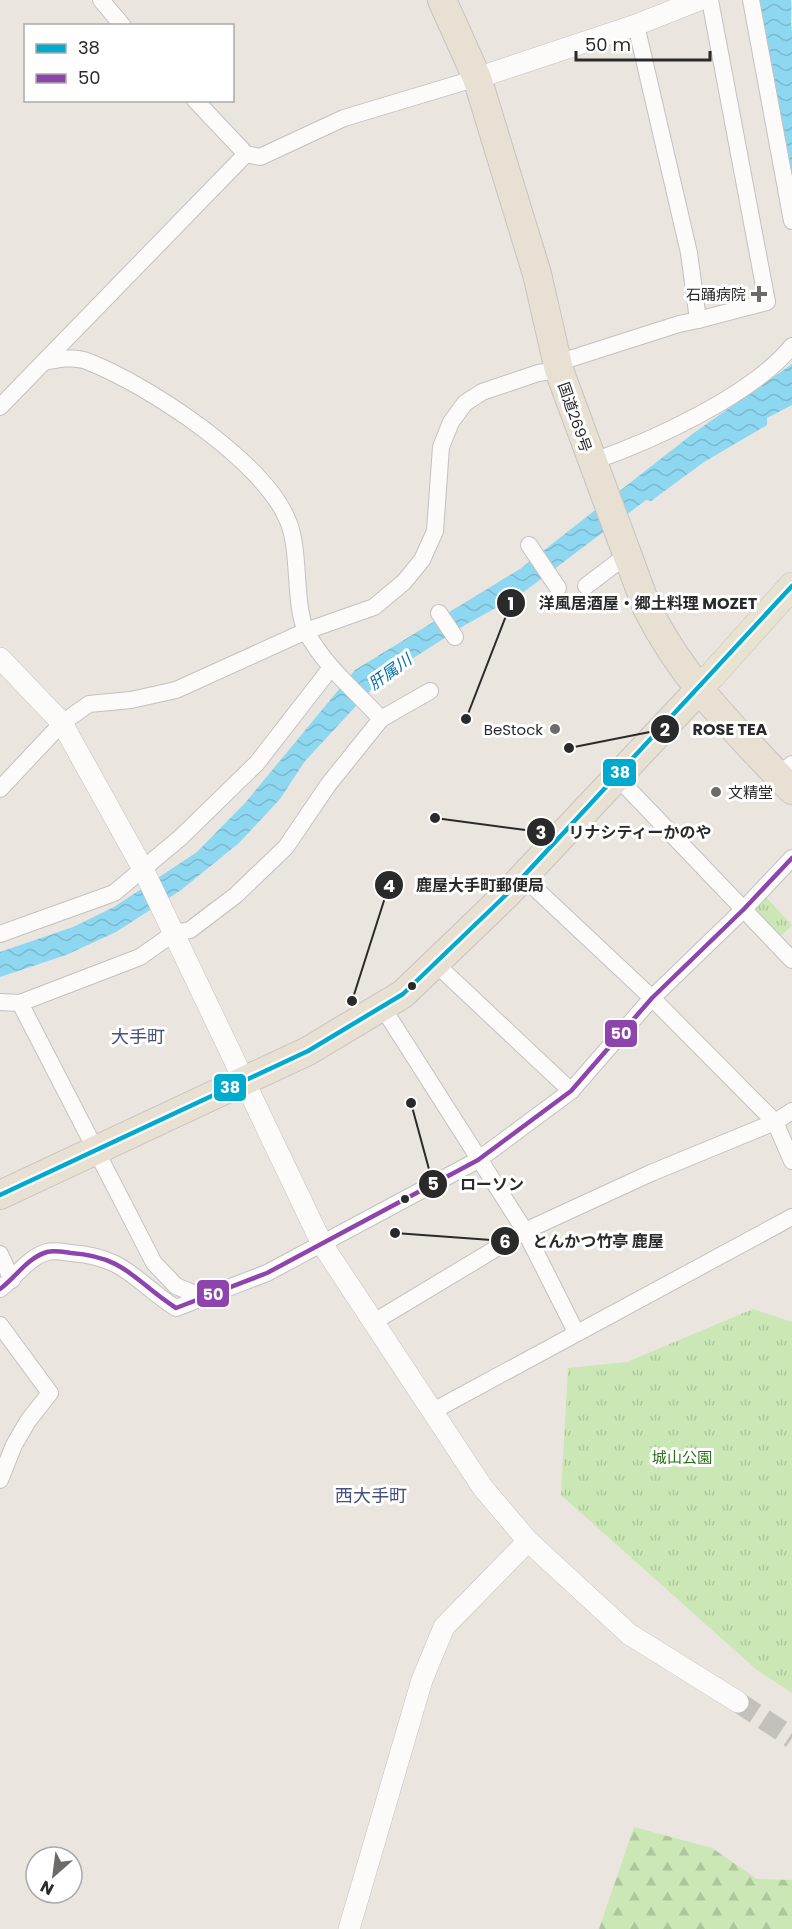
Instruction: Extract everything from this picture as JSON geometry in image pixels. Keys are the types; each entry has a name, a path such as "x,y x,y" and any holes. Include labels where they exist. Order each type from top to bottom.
{"highway":[{"name":"国道269号","path":"442,0 477,78 513,188 558,366 647,608 665,644 698,691 787,776"},
{"path":"0,1195 308,1051 383,1008 436,964 698,691"}],"main road":[{"path":"698,691 792,586"}],"street":[{"path":"197,102 246,154 260,157 344,118 477,78 636,25 666,6 699,0"},
{"path":"0,789 62,723 89,705 131,700 176,690 306,631 374,607 404,582 422,560 435,531 441,447 451,422 465,403 482,392 698,320 767,302 710,0"},
{"path":"751,0 792,221"},
{"path":"106,2 122,24"},
{"path":"636,25 688,254 698,320"},
{"path":"0,407 246,154"},
{"path":"595,470 750,384 780,361 792,346"},
{"path":"44,362 61,359 88,361 180,410 243,462 278,501 289,523 306,631 333,672 379,717"},
{"path":"529,545 558,588"},
{"path":"586,586 626,551"},
{"path":"440,613 455,637"},
{"path":"0,658 62,723 143,869 246,1079 288,1175 322,1244 483,1488 528,1541 629,1634 738,1702"},
{"path":"0,934 114,893 180,838 257,763 333,672"},
{"path":"0,1002 20,1003 140,957 174,933 190,930 236,895 286,847 328,785 379,717 430,691"},
{"path":"617,777 792,960"},
{"path":"6,1284 27,1263 49,1251 90,1254 114,1262 138,1276 160,1298 176,1308 267,1273 478,1160 571,1091 652,998 744,909 792,858"},
{"path":"522,876 652,998 775,1122 792,1161"},
{"path":"436,964 571,1091"},
{"path":"20,1003 154,1263 176,1286 205,1298"},
{"path":"383,1008 525,1232 576,1332"},
{"path":"372,1323 525,1232 651,1173 775,1122 792,1111"},
{"path":"433,1411 792,1216"},
{"path":"0,1254 6,1284"},
{"path":"0,1325 50,1393 19,1437 0,1479"},
{"path":"349,1929 422,1680 444,1627 528,1541"}],"green space":[{"path":"763,894 792,925 778,939 748,908"},
{"name":"城山公園","path":"753,1309 792,1322 792,1693 757,1670 561,1495 568,1368 627,1362"},
{"path":"634,1827 712,1848 757,1879 792,1880 792,1929 599,1929"}],"water":[{"path":"758,0 791,0 792,181"},
{"name":"肝属川","path":"792,364 792,405 767,418 767,425 704,462 651,501 646,500 521,594 465,625 382,678 305,761 280,799 239,843 181,890 116,932 66,955 0,977 0,952 73,927 114,907 197,852 245,803 355,670 520,569 695,432"}],"tunnel":[{"path":"738,1702 792,1738"}],"transit line":[{"name":"38","path":"0,1195 308,1051 403,994 507,894 792,586"},
{"name":"50","path":"0,1289 33,1259 53,1251 105,1259 128,1272 176,1308 267,1273 478,1160 571,1091 652,998 744,909 792,858"}],"place":[{"name":"石踊病院","path":"759,294"},
{"name":"洋風居酒屋・郷土料理 MOZET","path":"466,719"},
{"name":"BeStock","path":"555,729"},
{"name":"ROSE TEA","path":"569,748"},
{"name":"文精堂","path":"716,792"},
{"name":"リナシティーかのや","path":"435,818"},
{"name":"鹿屋大手町郵便局","path":"352,1001"},
{"name":"ローソン","path":"411,1103"},
{"name":"とんかつ竹亭 鹿屋","path":"395,1233"}],"district":[{"name":"大手町","path":"138,1036"},
{"name":"西大手町","path":"371,1495"}]}
